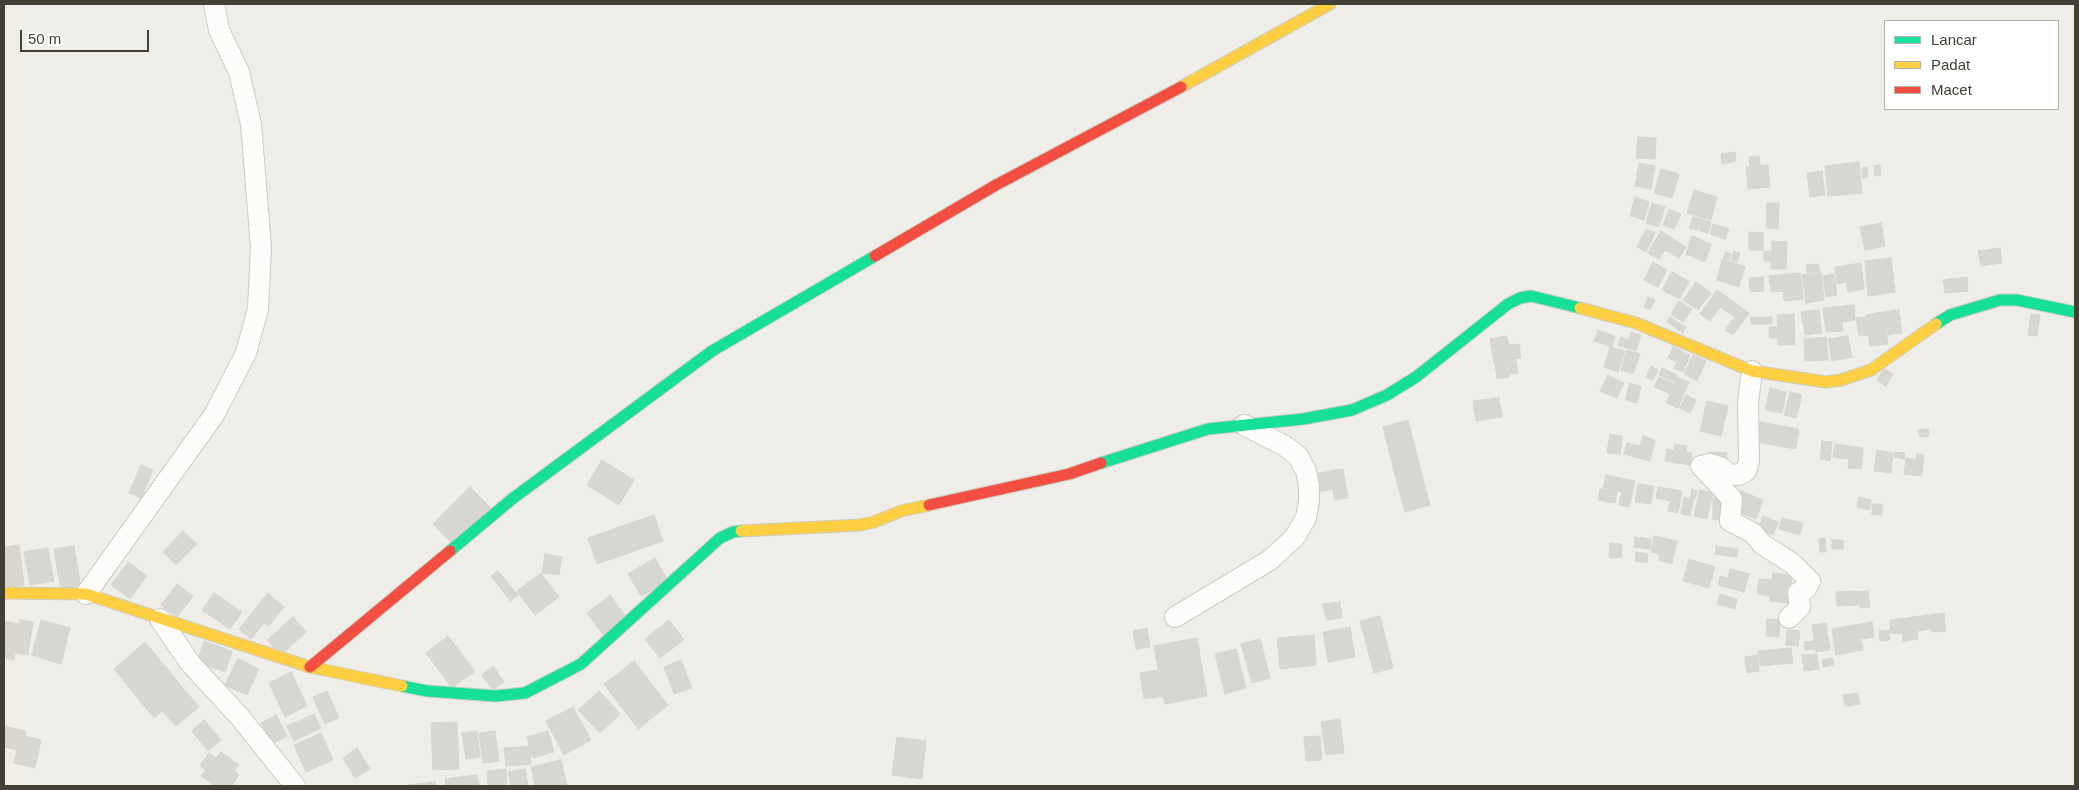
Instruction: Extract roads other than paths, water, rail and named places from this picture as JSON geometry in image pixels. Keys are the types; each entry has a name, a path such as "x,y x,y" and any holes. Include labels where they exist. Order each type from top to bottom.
{"street":[{"path":"86,594 214,415 246,353 258,310 261,247 251,124 240,72 219,30 214,4"},
{"path":"310,668 512,499 712,351 996,185 1193,80 1330,4"},
{"path":"4,593 86,594 310,668 427,690 496,696 525,693 581,664 702,553 720,538 733,532 762,528 841,526 874,522 901,511 1069,474 1128,453 1208,429 1303,419 1352,410 1387,395 1416,377 1508,304 1520,298 1531,296 1636,323 1752,371 1826,382 1841,380 1871,370 1950,315 2000,300 2017,300 2075,312"},
{"path":"1752,371 1748,402 1749,461 1746,471 1738,475 1729,474 1720,467 1710,464 1701,466 1732,499 1730,521 1753,533 1762,544 1793,564 1810,582 1806,589 1798,594 1800,607 1789,618"},
{"path":"1175,617 1270,560 1294,538 1306,518 1309,486 1306,471 1298,456 1285,446 1244,425"},
{"path":"160,619 190,663 239,716 295,786"}]}
